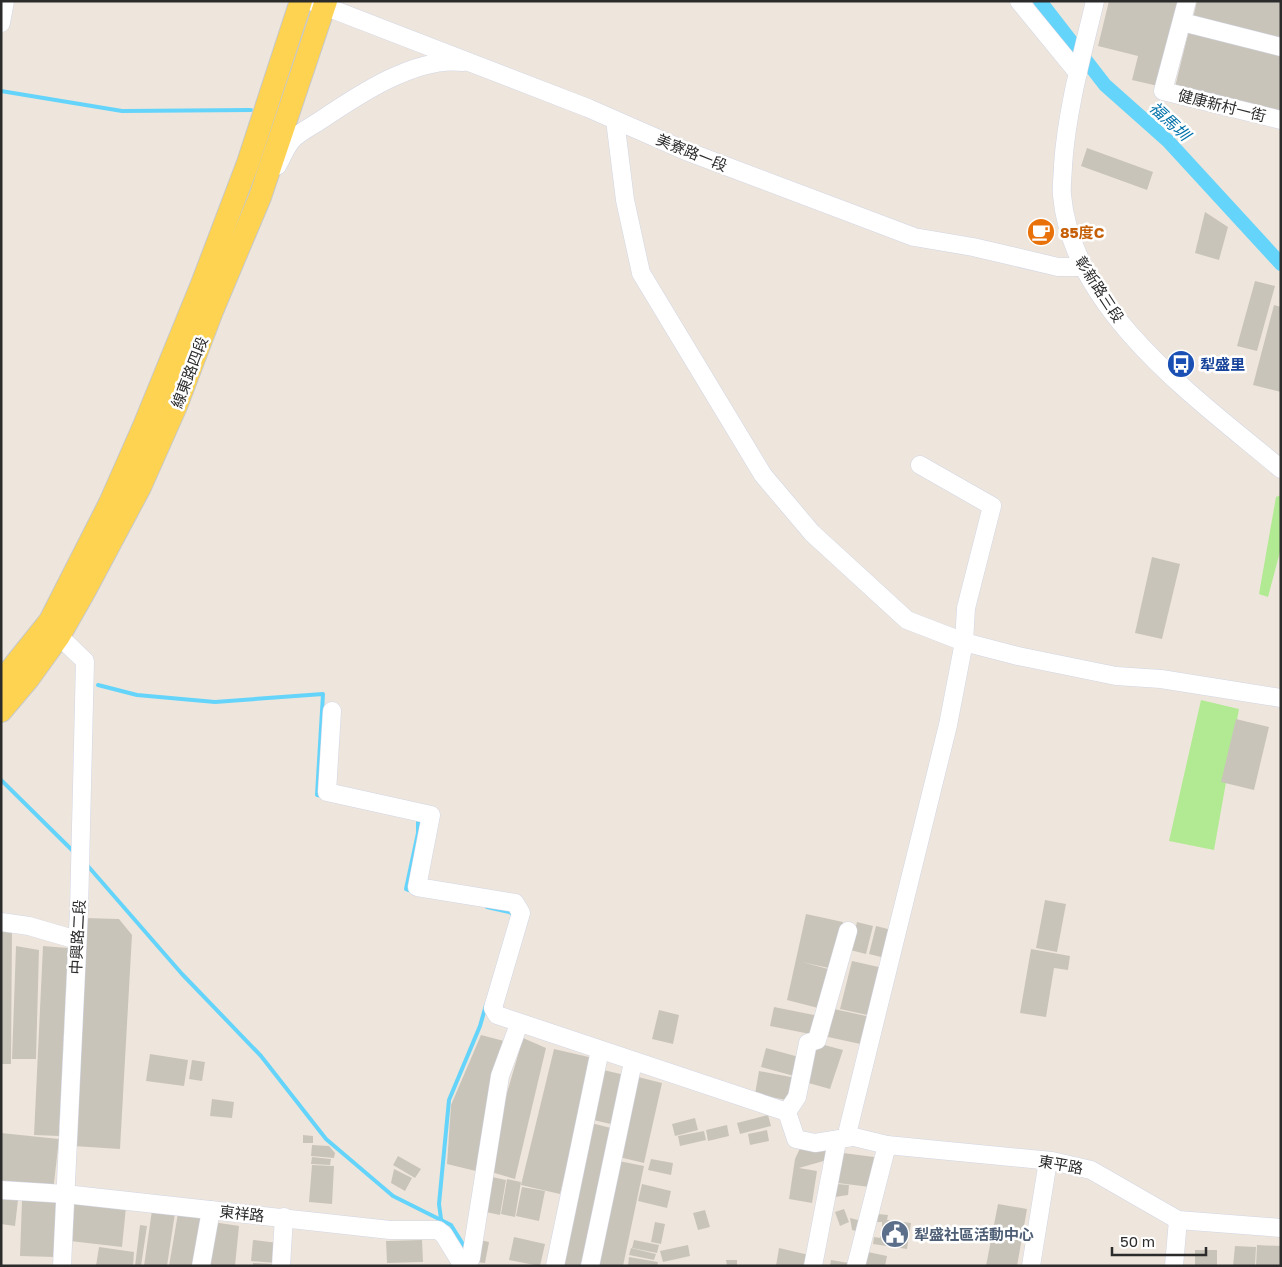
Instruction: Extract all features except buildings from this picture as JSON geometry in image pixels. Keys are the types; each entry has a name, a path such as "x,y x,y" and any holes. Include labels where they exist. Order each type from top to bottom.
{"main road":[{"name":"線東路四段","path":"1,712 28,679 50,634 71,581 110,503 155,399 202,284 248,163 301,1"},
{"name":"線東路四段","path":"1,682 50,634 84,592 140,487 176,406 212,311 260,197 321,3"}],"street":[{"path":"1,23 5,1"},
{"path":"1019,1 1078,73"},
{"name":"彰新路三段","path":"1095,1 1066,128 1062,194 1072,243 1083,267 1114,316 1172,376 1281,469"},
{"path":"1187,1 1182,22 1281,47"},
{"name":"美寮路一段","path":"321,3 477,64 686,151 914,237 973,247 1058,267 1083,267"},
{"name":"健康新村一街","path":"1182,22 1163,91 1281,120"},
{"path":"260,197 293,139 352,99 396,76 430,64 453,61 477,64"},
{"path":"615,120 625,200 641,273 763,475 812,534 907,620 964,642 1116,676 1161,679 1281,698"},
{"path":"813,1266 948,726 964,642 966,608 992,506 920,465"},
{"name":"中興路二段","path":"50,634 86,661 77,940 62,1266"},
{"path":"332,711 327,792 431,815 417,887 515,903 519,906 521,913 493,1008 496,1015 787,1112 797,1097 808,1043 818,1040 848,931"},
{"path":"1,922 30,926 77,940"},
{"path":"467,1266 471,1258 500,1076 520,1024"},
{"path":"555,1266 600,1050"},
{"path":"590,1266 633,1062"},
{"name":"東平路","path":"787,1112 796,1139 815,1143 845,1139 1048,1161 1090,1170 1178,1220 1281,1228"},
{"path":"856,1266 887,1145"},
{"path":"1031,1266 1048,1161"},
{"name":"東祥路","path":"1,1190 65,1194 211,1210 284,1222 390,1230 438,1230 444,1235 463,1266"},
{"path":"201,1266 211,1210"},
{"path":"1174,1266 1178,1220"},
{"path":"281,1266 284,1222"}],"green space":[{"path":"1281,495 1281,548 1268,597 1259,594 1276,497"},
{"path":"1201,700 1239,709 1214,850 1169,841"}],"waterway":[{"name":"福馬圳","path":"1040,1 1105,85 1168,141 1281,264"},
{"path":"1,91 122,111 251,110"},
{"path":"98,685 137,695 215,702 323,694 317,795 323,796"},
{"path":"1,780 75,853"},
{"path":"412,891 406,889 418,833 418,816"},
{"path":"87,865 182,974 261,1056 326,1139 393,1196 451,1225 466,1249"},
{"path":"487,907 512,914"},
{"path":"441,1219 439,1204 449,1100 480,1026 486,1005"}],"place":[{"name":"85度C","path":"1041,232"},
{"name":"犁盛里","path":"1181,364"},
{"name":"犁盛社區活動中心","path":"895,1234"}]}
